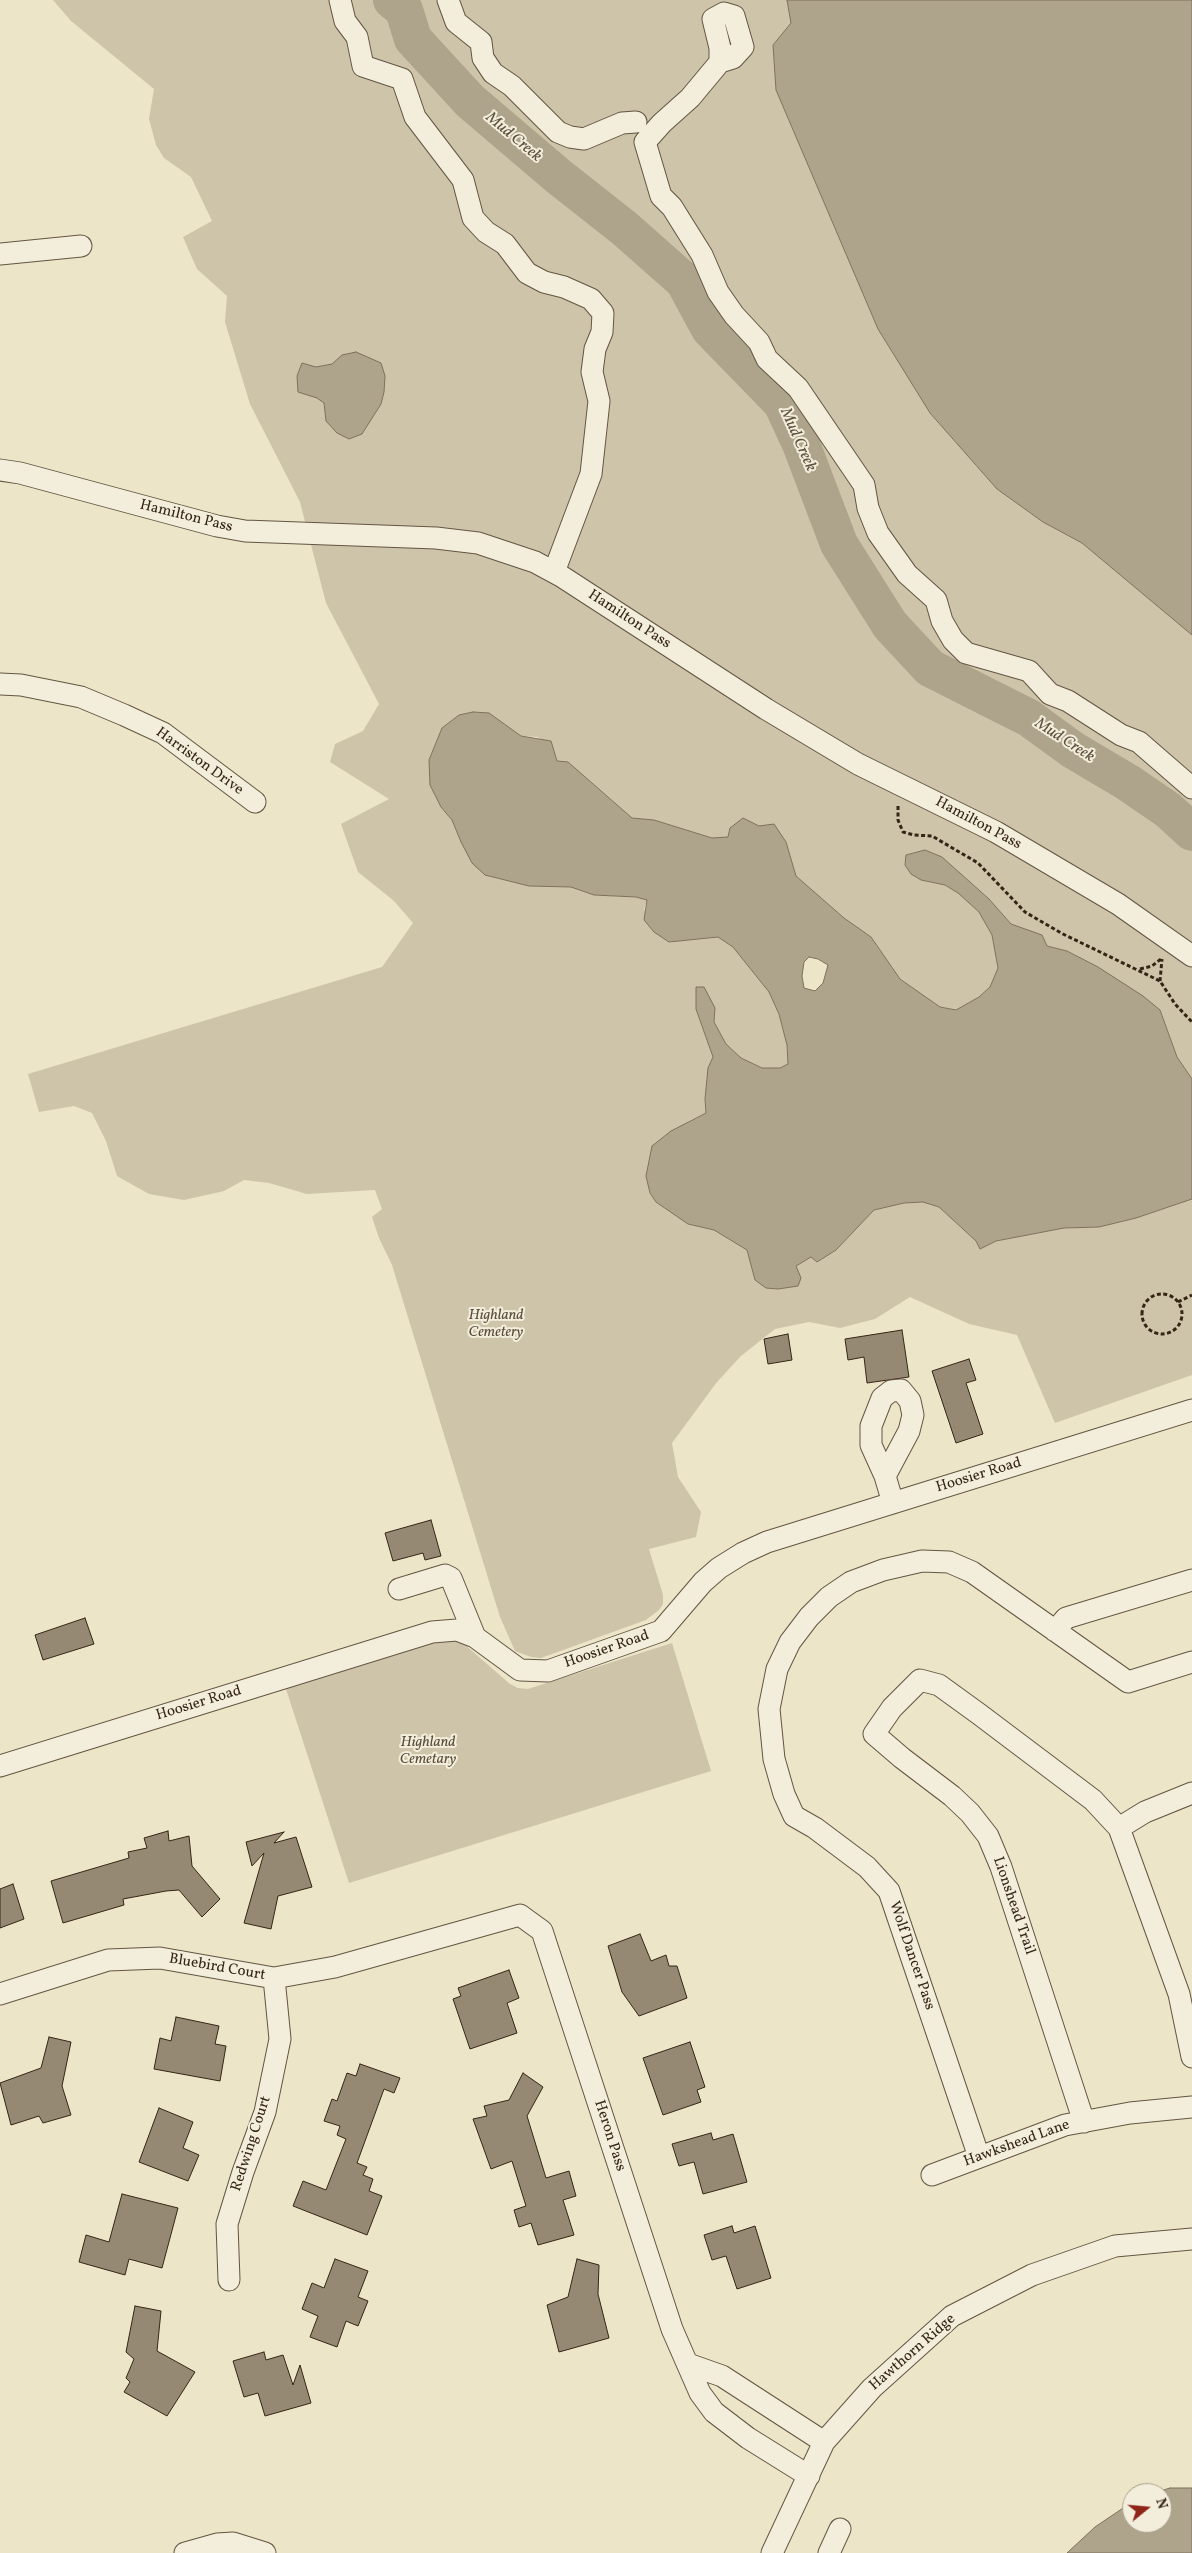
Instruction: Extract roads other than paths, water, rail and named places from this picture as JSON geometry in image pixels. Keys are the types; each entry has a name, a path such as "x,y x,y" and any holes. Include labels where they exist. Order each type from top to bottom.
{"street":[{"path":"340,0 344,21 357,37 363,66 402,79 415,118 463,180 473,218 486,232 505,244 527,273 544,282 564,287 591,299 603,313 602,332 595,349 592,372 599,401 591,474 554,572"},
{"path":"448,0 456,22 481,42 483,58 493,73 517,91 558,132 570,137 584,139 622,123 662,123"},
{"path":"645,142 662,123 690,98 720,62"},
{"path":"636,122 645,142 661,196 672,207 702,255 718,292 734,316 759,342 767,359 798,388 864,485 868,508 878,533 907,574 936,600 942,621 953,640 966,653 1029,671 1050,694 1068,701 1121,735 1139,742 1192,788"},
{"path":"0,254 81,246"},
{"name":"Hamilton Pass","path":"0,470 20,473 217,526 244,531 436,538 478,542 535,562 554,572 766,708 858,764 996,832 1110,899 1192,956"},
{"name":"Harriston Drive","path":"0,684 21,685 81,697 163,733 255,802"},
{"name":"Hoosier Road","path":"0,1766 432,1632 457,1630 475,1637 520,1670 548,1670 661,1631 703,1582 742,1553 767,1542 1192,1410"},
{"path":"886,1476 893,1503"},
{"name":"Wolf Dancer Pass","path":"979,2158 889,1891 867,1867 814,1828 794,1816 784,1794 774,1759 769,1709 777,1669 790,1642 809,1617 829,1597 851,1582 883,1570 922,1560 949,1562 972,1572 1128,1682 1192,1662"},
{"path":"399,1588 445,1575 452,1578 475,1637"},
{"path":"1055,1631 1066,1618 1192,1580"},
{"name":"Lionshead Trail","path":"1084,2122 1001,1867 988,1836 970,1813 952,1796 874,1734 892,1708 920,1680 938,1685 1093,1800 1119,1828"},
{"path":"1192,1793 1144,1812 1119,1828 1179,1994 1192,2057"},
{"name":"Bluebird Court","path":"0,1994 108,1960 160,1958 274,1978 335,1967 520,1915"},
{"name":"Heron Pass","path":"520,1915 542,1931 672,2329 700,2393 714,2412 748,2438 810,2476"},
{"name":"Redwing Court","path":"229,2280 227,2224 243,2172 265,2112 280,2039 274,1978"},
{"name":"Hawkshead Lane","path":"932,2175 1065,2125 1130,2113 1192,2107"},
{"name":"Hawthorn Ridge","path":"772,2553 810,2476 824,2442 872,2388 952,2316 1032,2275 1115,2246 1192,2239"},
{"path":"688,2364 722,2376 824,2442"},
{"path":"829,2553 840,2529"},
{"path":"185,2553 217,2544 234,2544 265,2553"}],"waterway":[{"name":"Mud Creek","path":"392,0 404,10 413,39 470,101 558,176 624,228 684,281 710,329 782,403 801,444 839,544 890,625 930,668 1029,718 1073,750 1127,782 1168,810 1192,832"}],"park label":[{"name":"Highland Cemetery","path":"496,1324"},
{"name":"Highland Cemetary","path":"428,1752"}]}
